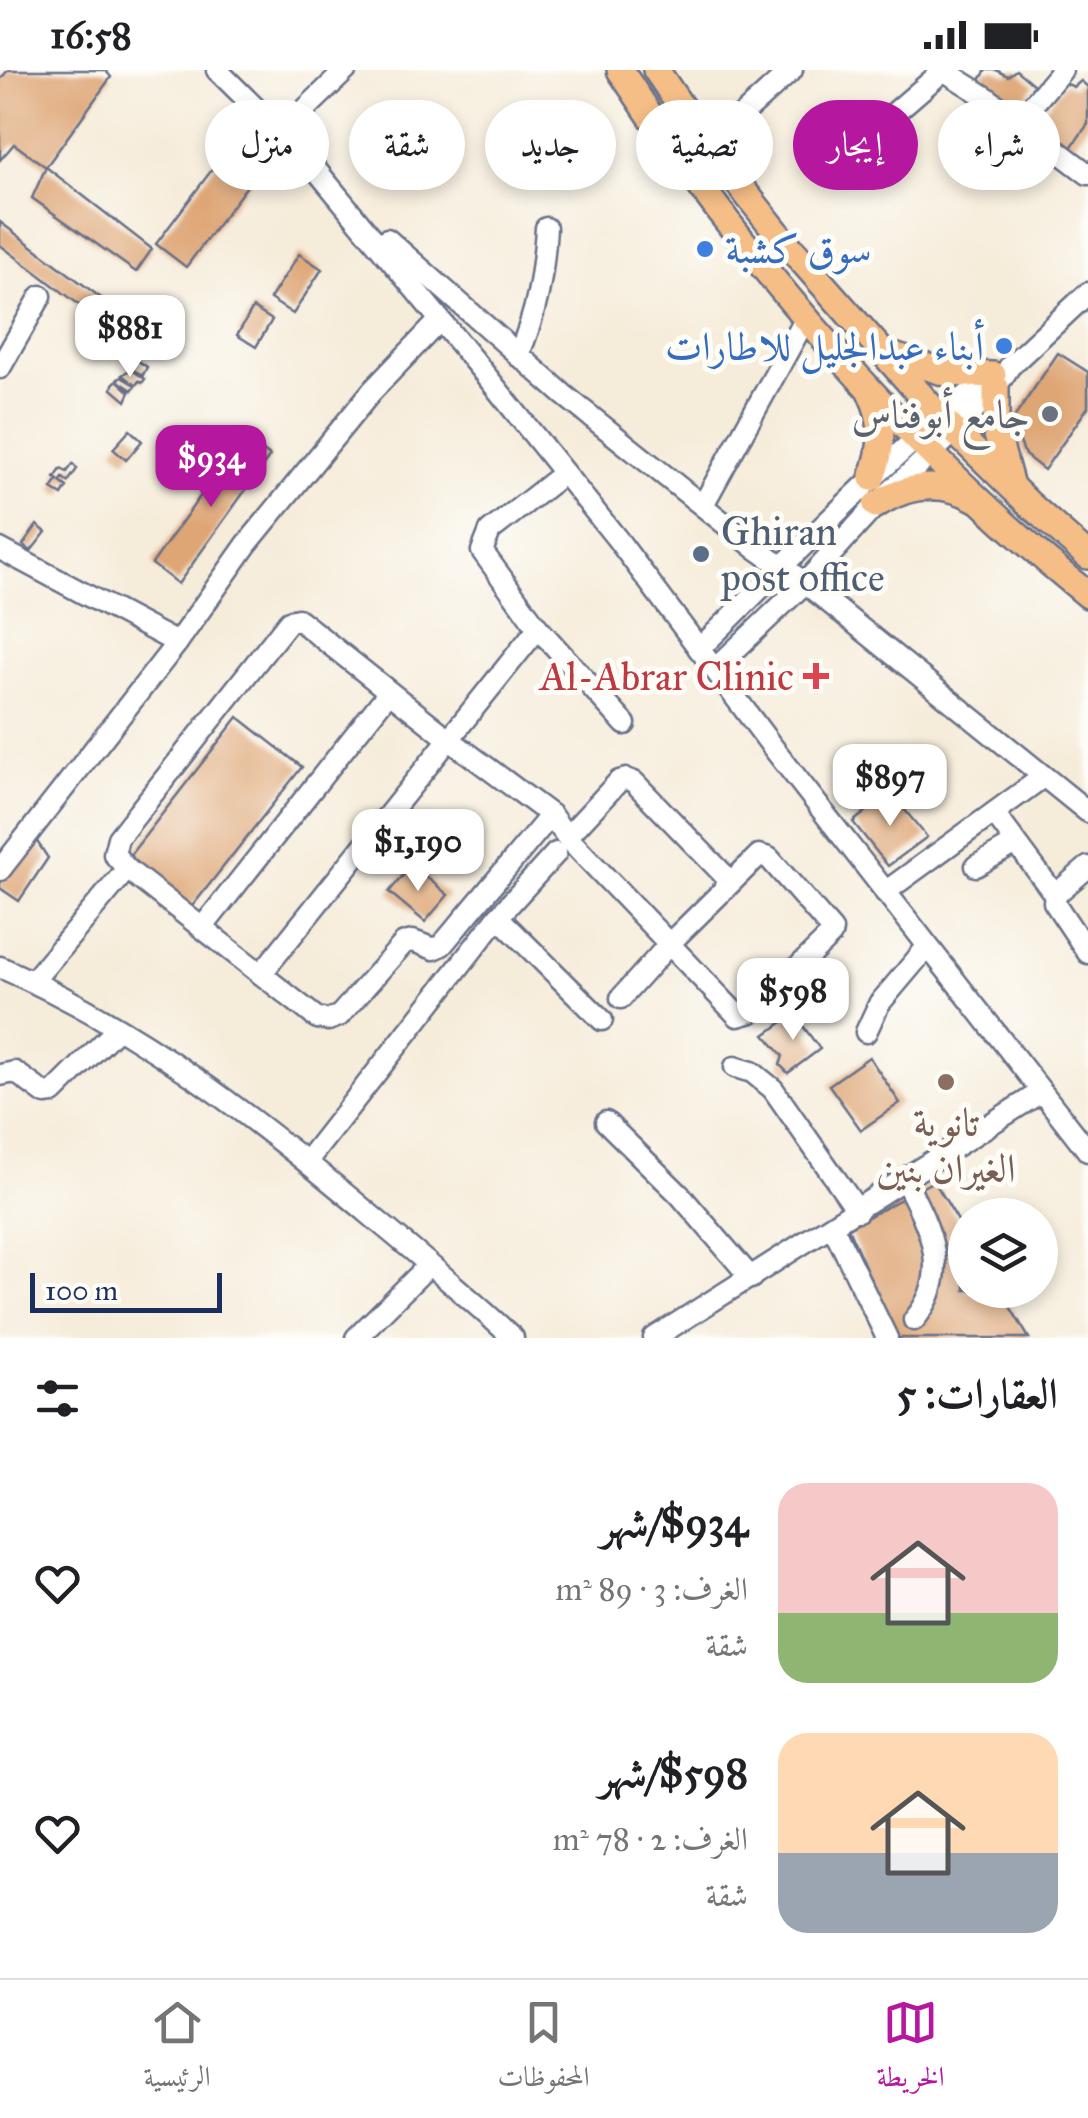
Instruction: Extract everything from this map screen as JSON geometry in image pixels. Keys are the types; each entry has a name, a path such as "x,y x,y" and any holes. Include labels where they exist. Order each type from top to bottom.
{"main road":[{"path":"620,70 695,179 806,318 982,503 1088,594"},
{"path":"656,70 677,100"},
{"path":"743,190 947,424 1088,556"},
{"path":"886,353 946,373 1000,376 996,431 1012,487"},
{"path":"864,381 874,399 881,428 879,459 872,478"},
{"path":"876,505 905,490 937,486 954,489 982,503"}],"street":[{"path":"217,70 248,100"},
{"path":"315,100 346,70"},
{"path":"759,100 792,70"},
{"path":"909,100 944,70 988,100"},
{"path":"1037,100 1062,70"},
{"path":"1060,152 1088,174"},
{"path":"329,181 394,246 518,356 1088,812"},
{"path":"329,185 564,473 1088,1151"},
{"path":"518,356 534,319 546,228"},
{"path":"715,669 805,584 926,444 1088,293"},
{"path":"0,368 42,296"},
{"path":"703,505 806,318"},
{"path":"0,870 178,643 247,544 372,391 440,320"},
{"path":"699,649 872,478 926,444"},
{"path":"564,473 490,531 482,550 538,628 625,724"},
{"path":"0,550 178,643"},
{"path":"551,816 442,945 434,948 413,941 404,944 334,1018 317,1018 127,870 114,854 118,838 292,619 301,621 551,816 561,845 671,942 742,1017 752,1012 832,934 831,927 766,855 758,855 671,942 622,998"},
{"path":"261,974 538,628"},
{"path":"202,928 389,692"},
{"path":"886,892 1043,777"},
{"path":"307,1162 498,916 619,781 634,782 730,881"},
{"path":"994,813 1055,895 1056,908 1088,954"},
{"path":"976,866 1016,843"},
{"path":"1055,895 1088,867"},
{"path":"33,981 127,870"},
{"path":"498,916 602,1020"},
{"path":"866,1032 879,1004 927,947"},
{"path":"0,967 33,981 172,1062 307,1162 513,1338"},
{"path":"0,1075 15,1072 45,1094 52,1093 118,1029"},
{"path":"735,1067 752,1072 773,1089 858,1211"},
{"path":"654,1338 1041,1092"},
{"path":"1070,1128 1088,1115"},
{"path":"606,1122 680,1195 751,1278"},
{"path":"905,1180 935,1243 935,1268 926,1306 914,1320"},
{"path":"834,1227 887,1338"},
{"path":"356,1338 430,1264"}],"building":[{"path":"8,70 105,70 111,77 46,167 14,144 0,160 0,80"},
{"path":"986,70 1008,76 1016,70 1034,85 1024,100 1000,100 977,85"},
{"path":"1081,81 1088,87 1088,124 1070,149 1060,142 1060,100 1051,100 1065,83 1074,87"},
{"path":"46,167 152,249 136,272 32,198"},
{"path":"205,179 205,190 244,190 186,267 156,244"},
{"path":"0,222 145,331 134,346 0,245"},
{"path":"299,254 322,269 293,314 270,299"},
{"path":"253,308 272,320 256,347 237,335"},
{"name":"جامع أبوفناس","path":"1058,353 1088,372 1088,407 1044,470 1025,455 1012,421"},
{"path":"134,358 147,367 143,375 131,369"},
{"path":"131,369 145,379 132,390 117,380 121,377 135,385 122,375"},
{"path":"117,380 130,392 126,401 112,389"},
{"path":"130,430 142,441 126,460 113,449"},
{"path":"243,436 270,456 178,584 152,564"},
{"path":"73,464 77,469 68,482 63,478 60,482 67,487 62,495 52,489 58,480 55,478 61,469 67,472"},
{"path":"37,525 46,532 31,551 23,545"},
{"path":"238,717 302,767 190,909 127,859"},
{"path":"890,792 927,837 888,866 853,822"},
{"path":"32,834 48,858 19,901 0,888 0,883"},
{"path":"412,865 448,895 425,922 389,892"},
{"path":"794,1014 820,1049 788,1073 780,1065 783,1056 765,1035"},
{"path":"869,1057 900,1103 861,1130 829,1085"},
{"path":"934,1181 948,1204 948,1308 1011,1308 1029,1338 897,1338 848,1228"}],"place":[{"name":"سوق كشبة","path":"705,249"},
{"name":"أبناء عبدالجليل للاطارات","path":"1004,346"},
{"name":"جامع أبوفناس","path":"1050,414"},
{"name":"Ghiran post office","path":"701,554"},
{"name":"Al-Abrar Clinic","path":"816,676"},
{"name":"تانوية الغيران بنين","path":"946,1082"}]}
